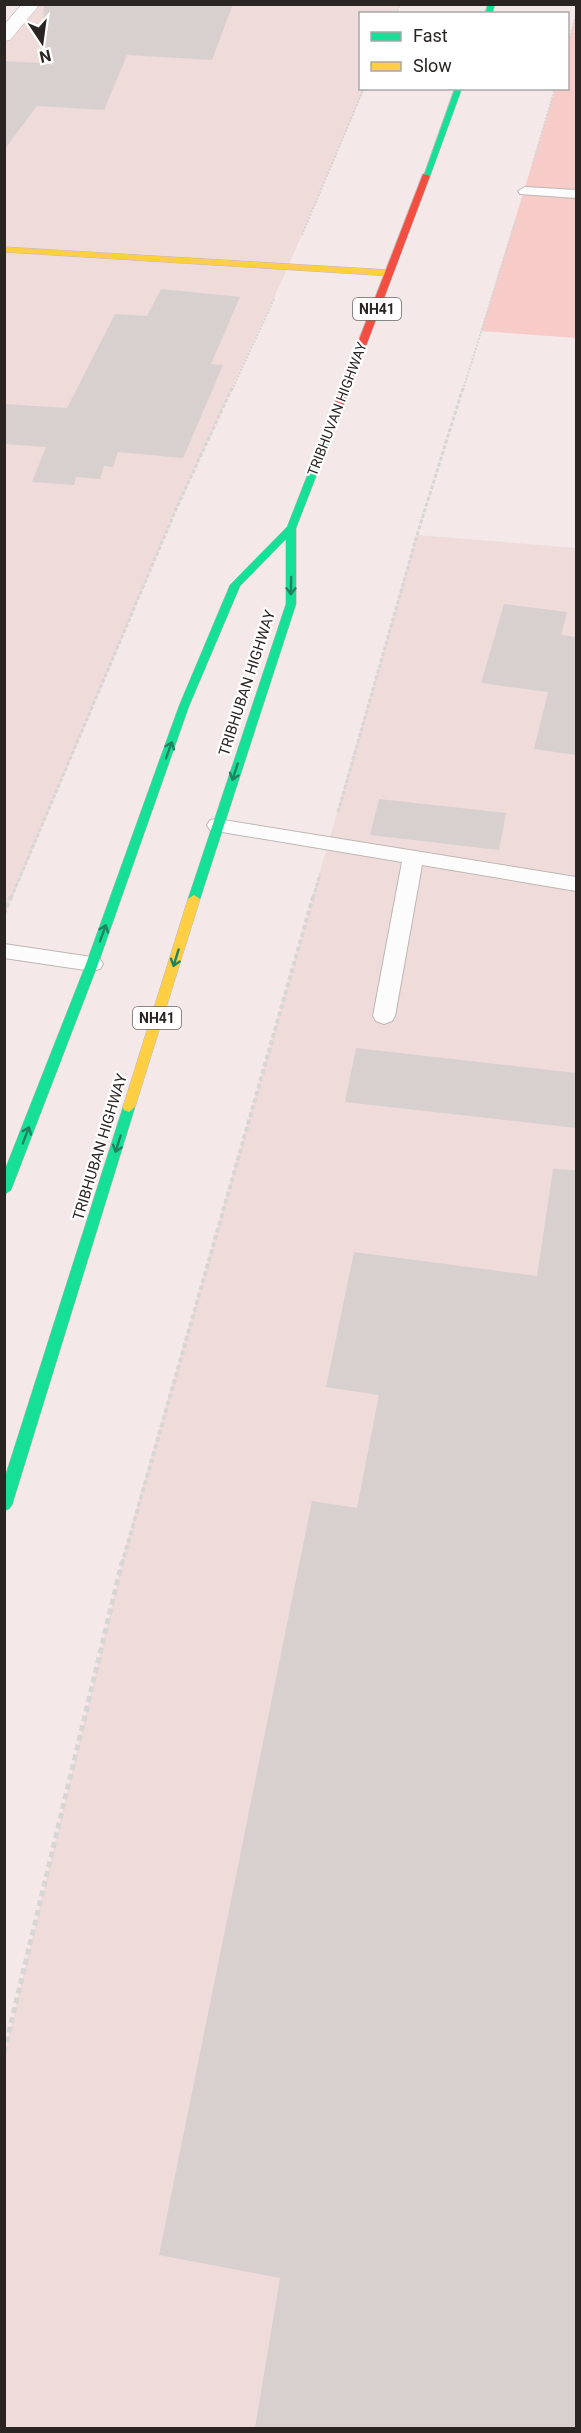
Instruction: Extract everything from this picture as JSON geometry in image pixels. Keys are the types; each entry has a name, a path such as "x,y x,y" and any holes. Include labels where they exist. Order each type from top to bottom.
{"main road":[{"name":"TRIBHUVAN HIGHWAY","path":"291,528 458,90"},
{"path":"4,249 390,273"},
{"name":"TRIBHUBAN HIGHWAY","path":"4,1505 218,825 291,604 291,528"},
{"name":"NH41","path":"4,1190 92,964 184,706 235,585 291,528"}],"street":[{"path":"4,36 32,4"}],"lane":[{"path":"525,191 576,194"},
{"path":"218,825 328,845 413,856 576,884"},
{"path":"384,1016 413,856"},
{"path":"4,951 92,964"}],"path":[{"path":"569,38 576,15"},
{"path":"4,914 177,507 288,267 363,90"},
{"path":"4,2052 127,1542 417,535 554,90"}],"shaded area":[{"path":"32,5 400,5 396,12 359,12 359,90 364,90 288,267 177,507 5,914 5,36"},
{"path":"576,13 576,338 481,331 555,90 569,90 569,41"},
{"path":"417,535 576,548 576,2428 5,2428 5,2052 127,1542"}],"building":[{"path":"44,4 233,4 212,60 127,55 104,110 37,106 4,150 4,61 42,63"},
{"path":"161,289 240,297 211,364 223,365 183,458 118,452 113,467 104,466 100,479 76,477 74,485 32,482 46,447 4,444 4,404 67,408 115,314 147,316"},
{"path":"504,604 567,612 561,635 576,637 576,755 534,749 548,692 481,683"},
{"path":"379,799 506,813 499,850 370,835"},
{"path":"356,1048 576,1073 576,1128 345,1102"},
{"path":"553,1169 576,1170 576,2428 255,2428 280,2278 159,2255 312,1501 357,1508 379,1395 326,1387 354,1252 537,1276"}],"traffic: fast":[{"path":"489,12 492,4"},
{"path":"426,176 458,90"},
{"path":"194,899 291,604 291,528 338,407"},
{"path":"4,1190 92,964 184,706 235,585 291,528"},
{"path":"4,1505 129,1107"}],"traffic: slow":[{"path":"4,249 390,273"},
{"path":"129,1107 194,899"}],"traffic: jam":[{"path":"338,407 426,176"}]}
